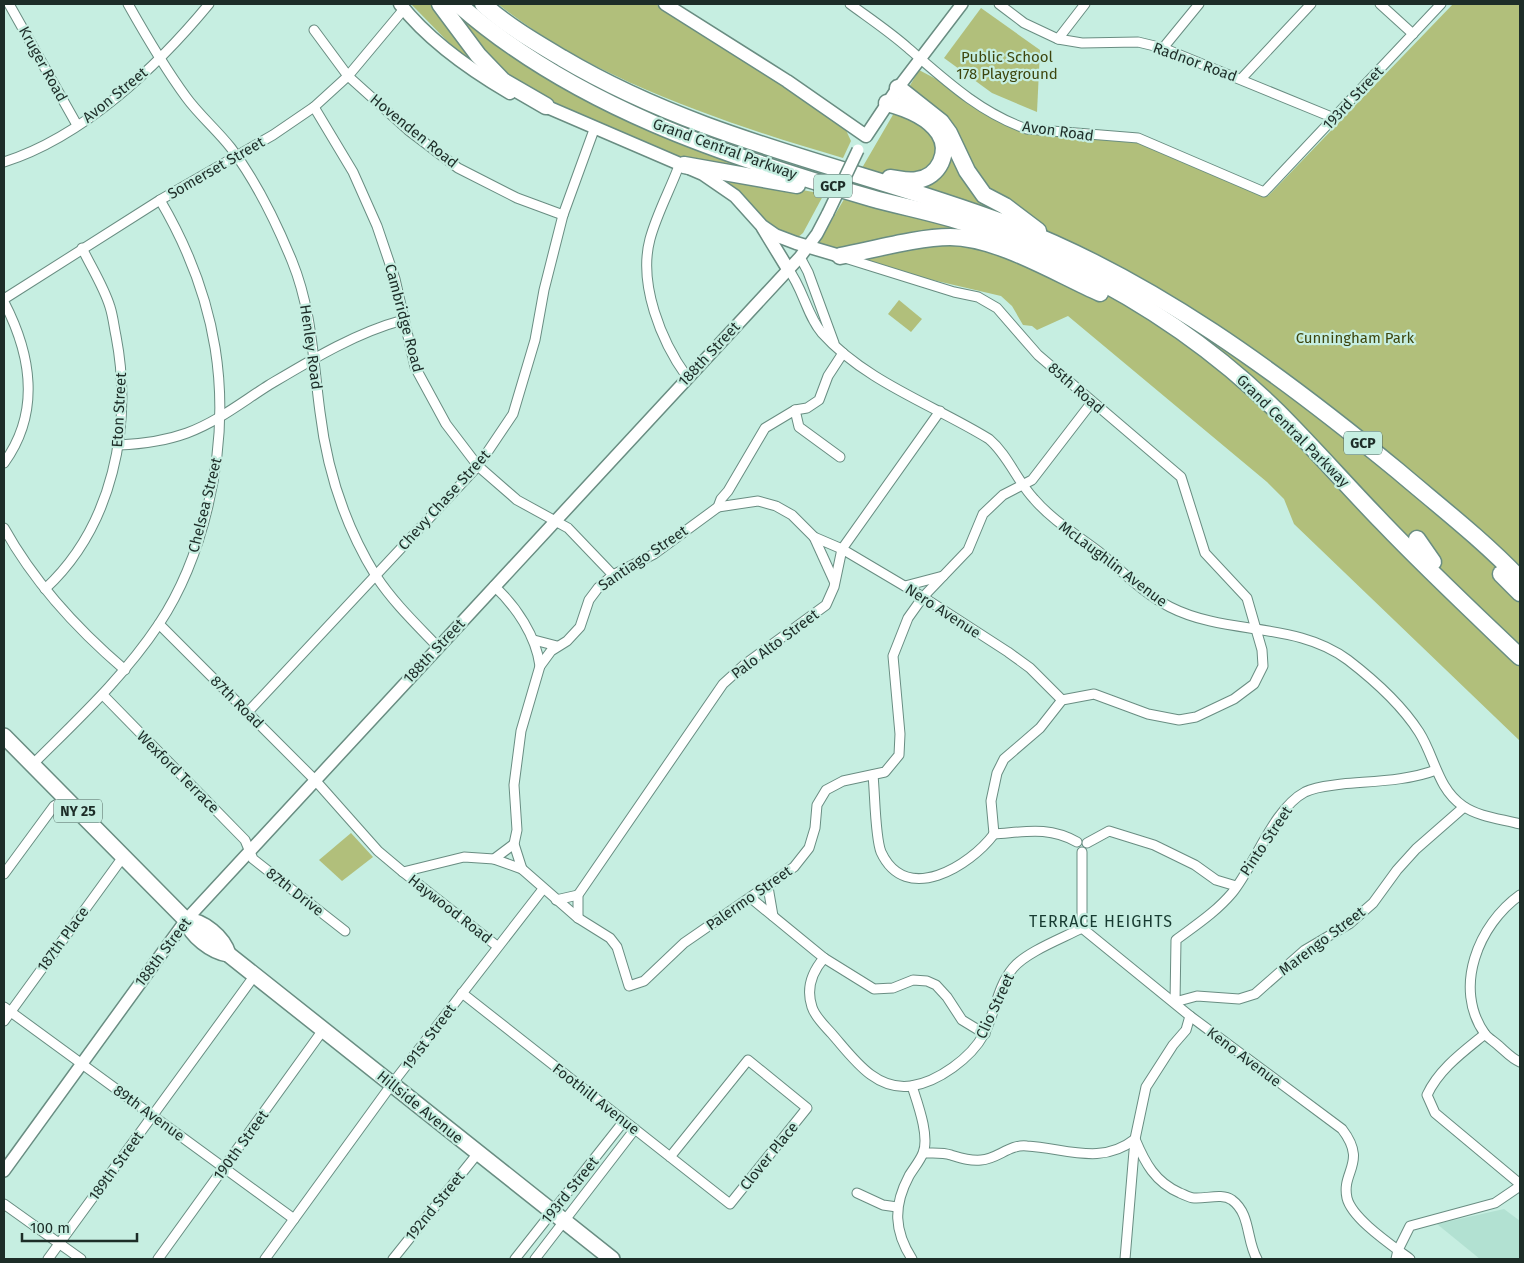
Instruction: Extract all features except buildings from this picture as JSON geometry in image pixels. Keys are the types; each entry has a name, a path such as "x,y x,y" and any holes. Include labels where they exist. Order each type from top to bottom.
{"highway":[{"path":"440,4 478,55 504,81 546,106"},
{"name":"Grand Central Parkway","path":"458,4 482,25 528,57 640,117 698,142 763,165 993,233 1046,254 1096,279 1168,323 1236,373 1297,431 1384,524 1520,657"},
{"name":"Grand Central Parkway","path":"482,4 552,52 591,75 648,103 708,128 833,169 962,208 1058,246 1110,270 1222,339 1291,388 1373,451 1520,579"},
{"path":"898,88 945,127 968,171 984,195 1005,206 1058,246"},
{"path":"833,169 906,180 926,178 938,168 942,162 944,150 938,132 909,109 887,103"},
{"path":"682,164 820,190 957,232 1047,268 1168,323"},
{"path":"840,256 943,237 964,238 993,246"},
{"path":"1291,388 1373,462"},
{"path":"1297,431 1333,459 1354,481"},
{"path":"1436,521 1450,527 1520,593"},
{"path":"1417,539 1434,564 1508,634 1520,650"},
{"path":"1502,562 1520,569"},
{"path":"1472,612 1520,668"}],"main road":[{"path":"666,4 787,81 866,136 898,88"},
{"name":"Grand Central Parkway","path":"402,6 426,32 479,75 511,93 682,164 725,188 745,205 762,226 781,238 809,246"},
{"path":"762,226 788,269"},
{"name":"85th Road","path":"809,246 840,256"},
{"name":"Hillside Avenue","path":"4,736 186,920 190,930 218,952 228,954 255,975 612,1259"}],"street":[{"name":"Kruger Road","path":"9,4 77,125"},
{"name":"Henley Road","path":"128,4 158,58 187,99 238,157 266,204 292,261 307,307 315,359 320,413 334,489 376,576 402,611 438,646"},
{"name":"Avon Street","path":"4,162 48,145 116,97 158,58 209,4"},
{"name":"Avon Road","path":"850,4 969,99 1010,123 1027,128 1138,138 1264,192"},
{"path":"898,88 962,4"},
{"name":"Radnor Road","path":"999,4 1024,23 1058,39 1082,43 1138,42 1163,48 1334,118"},
{"path":"1058,39 1085,4"},
{"path":"1163,48 1199,4"},
{"path":"1241,79 1311,4"},
{"path":"1380,4 1412,34"},
{"name":"193rd Street","path":"1264,192 1441,4"},
{"name":"Somerset Street","path":"4,300 82,248 160,200 238,157 314,107 348,76 402,6"},
{"name":"Hovenden Road","path":"314,30 348,76 408,130 458,168 517,198 563,215"},
{"name":"Cambridge Road","path":"314,107 353,172 377,226 395,280 415,367 432,402 478,466 517,500 568,528 614,575"},
{"name":"Chevy Chase Street","path":"247,713 478,466 514,414 535,340 544,290 563,215 595,127"},
{"name":"188th Street","path":"4,1171 186,920 809,246 828,213 866,136"},
{"path":"682,164 650,239 648,267 650,288 660,329 677,364 687,377"},
{"name":"Chelsea Street","path":"32,765 103,695 125,670 159,624 181,584 199,542 217,464 221,416 218,356 206,304 184,243 160,200"},
{"name":"Eton Street","path":"45,589 84,542 103,499 119,445 121,362 110,306 82,248"},
{"name":"McLaughlin Avenue","path":"800,256 836,346"},
{"name":"85th Road","path":"840,256 990,302 1005,315 1038,355 1181,476 1205,553 1247,598 1262,650 1263,666 1254,684 1234,699 1196,717 1179,720 1148,714 1094,694 1062,700"},
{"name":"McLaughlin Avenue","path":"788,269 799,282 816,325 843,353 867,371 994,443 1022,485 1053,518 1159,601 1200,619 1313,640 1327,646 1347,660 1382,690 1410,719 1425,742 1446,790 1464,807 1520,824"},
{"path":"4,300 23,346 28,397 20,434 4,463"},
{"path":"119,445 173,438 221,416 315,359 364,334 403,320"},
{"name":"Santiago Street","path":"522,869 514,844 517,830 514,785 521,731 540,666 557,646 575,634 584,618 589,600 598,588 614,575 642,562 718,507 721,499 728,491 765,428 795,410 807,408 819,400 828,376 843,353"},
{"path":"1022,485 1032,480 1092,402"},
{"path":"795,410 799,427 840,457"},
{"name":"Palo Alto Street","path":"578,895 722,684 744,665 826,606 842,549 940,411"},
{"name":"Palermo Street","path":"578,918 610,938 617,947 629,986 644,982 684,943 752,899 794,867 810,848 815,828 817,805 826,790 842,781 885,772 899,755 900,734 893,656 908,618 923,596 968,550 983,514 1003,495 1022,485"},
{"name":"Nero Avenue","path":"728,491 746,502"},
{"name":"Nero Avenue","path":"718,507 758,501 776,506 792,515 814,537 834,581"},
{"path":"4,528 45,589 71,618 125,670"},
{"name":"Nero Avenue","path":"814,537 842,549 923,596 1030,668 1062,700"},
{"path":"905,586 943,576"},
{"path":"494,586 505,596 534,640 540,666"},
{"name":"87th Road","path":"159,624 315,780 378,851 403,872"},
{"path":"534,640 557,646"},
{"name":"Wexford Terrace","path":"103,695 245,840 249,850"},
{"path":"873,775 877,835 881,850 890,864 908,876 924,879 959,867 978,853 994,834 991,801 997,773 1004,759 1040,728 1062,700"},
{"name":"Pinto Street","path":"1175,1002 1176,940 1213,913 1226,899 1286,807 1304,792 1326,786 1412,776 1436,770"},
{"path":"4,874 54,806 67,798"},
{"name":"Marengo Street","path":"1175,1002 1197,996 1239,999 1255,994 1305,950 1349,924 1373,903 1397,870 1416,849 1464,807"},
{"path":"994,834 1046,831 1061,834 1077,842 1083,840 1087,843"},
{"path":"1087,843 1109,831 1131,837 1174,854 1216,880 1236,886"},
{"path":"1077,842 1076,850 1082,852"},
{"path":"1082,852 1088,848 1087,843"},
{"path":"494,859 514,844"},
{"name":"87th Drive","path":"249,850 253,859 345,931"},
{"path":"1082,852 1082,928"},
{"name":"187th Place","path":"4,1021 7,1010 123,857"},
{"path":"403,872 464,857 494,859 522,869 578,918"},
{"name":"Haywood Road","path":"403,872 497,946"},
{"path":"1216,880 1226,899"},
{"path":"768,887 773,916"},
{"name":"191st Street","path":"265,1259 392,1084 543,889"},
{"path":"556,900 578,895 578,918"},
{"path":"1520,895 1504,908 1490,925 1475,955 1472,973 1472,996 1477,1017 1485,1034 1520,1062"},
{"path":"752,899 824,958 874,989 893,988 913,980 927,981 936,985 947,997 962,1020 985,1034"},
{"name":"Keno Avenue","path":"1082,928 1190,1016 1342,1129 1348,1138 1353,1152 1353,1163 1346,1192 1351,1208 1397,1255 1410,1259"},
{"name":"Clio Street","path":"824,958 811,979 811,1006 814,1012 857,1063 878,1080 912,1086 940,1075 956,1064 985,1034 992,1009 1013,967 1082,928"},
{"name":"189th Street","path":"48,1259 255,975"},
{"name":"Foothill Avenue","path":"462,993 730,1204"},
{"name":"89th Avenue","path":"7,1010 294,1219"},
{"path":"1125,1259 1134,1139 1146,1087 1173,1045 1186,1030 1190,1016"},
{"name":"190th Street","path":"158,1259 323,1030"},
{"path":"1397,1255 1410,1226 1495,1203 1520,1185 1435,1113 1427,1095 1433,1081 1441,1072 1485,1034"},
{"name":"Clover Place","path":"670,1157 748,1060 807,1108 730,1204"},
{"path":"912,1086 922,1120 924,1153 907,1179 897,1207 898,1225 912,1259"},
{"name":"193rd Street","path":"515,1259 592,1164 624,1121"},
{"name":"193rd Street","path":"535,1259 635,1129"},
{"path":"924,1153 949,1154 968,1160 982,1160 990,1158 1010,1147 1028,1146 1097,1154 1119,1149 1134,1139"},
{"path":"1134,1139 1146,1164 1166,1186 1192,1198 1223,1197 1232,1200 1245,1214 1251,1249 1257,1259"},
{"name":"192nd Street","path":"393,1259 478,1153"},
{"path":"592,1164 602,1173"},
{"path":"857,1193 883,1205 897,1207"},
{"path":"4,1204 80,1259"}],"shaded area":[{"path":"1504,1209 1520,1221 1520,1259 1480,1259 1437,1224"}],"green space":[{"path":"411,4 436,4 486,71 452,46"},
{"path":"498,4 655,4 692,24 845,128 851,141 843,158 754,130 663,97 575,55 535,31"},
{"name":"Cunningham Park","path":"1453,4 1520,4 1520,741 1294,524 1284,499 1267,482 1068,316 1037,330 1032,326 1023,325 1012,306 1001,296 813,252 853,184 809,167 855,180 919,70 1016,121 1061,132 1142,139 1268,196"},
{"name":"Public School 178 Playground","path":"981,8 1040,50 1037,112 992,93 944,58"},
{"path":"453,13 516,58 569,88 810,184 697,163 668,154 542,102 502,75"},
{"path":"719,180 759,182 824,194 803,233 797,238 776,234"},
{"path":"899,300 922,319 911,332 888,314"},
{"path":"351,833 373,857 342,881 319,860"}],"district":[{"name":"TERRACE HEIGHTS","path":"1101,921"}]}
